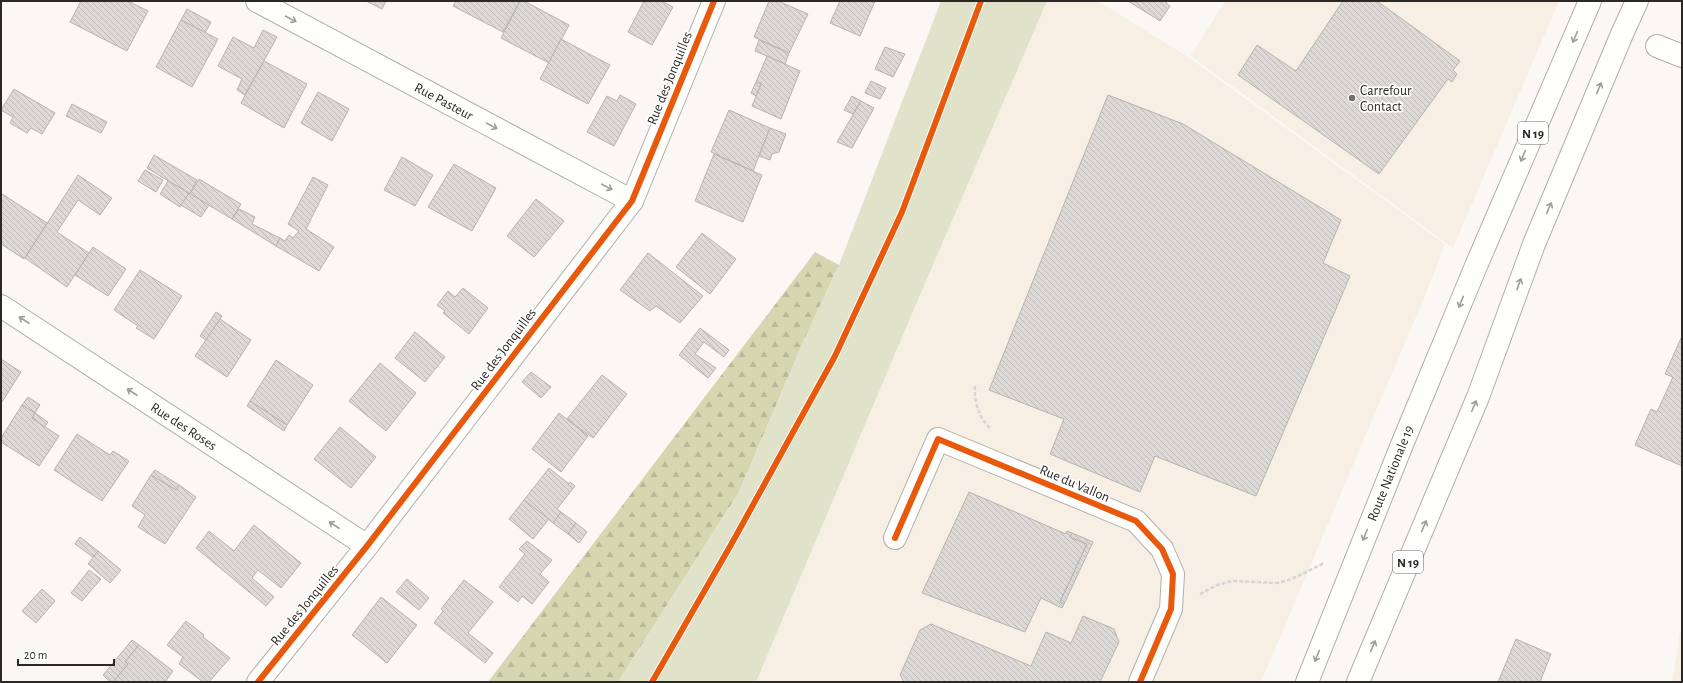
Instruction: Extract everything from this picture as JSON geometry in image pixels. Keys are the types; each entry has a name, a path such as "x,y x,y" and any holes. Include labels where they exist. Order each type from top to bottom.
{"street":[{"name":"Rue Pasteur","path":"256,1 632,200"},
{"name":"Rue des Jonquilles","path":"258,682 367,546 632,200 714,1"},
{"name":"Route Nationale 19","path":"1307,682 1400,447 1590,1"},
{"name":"N 19","path":"1358,682 1478,397 1534,244 1637,1"},
{"path":"1657,46 1682,56"},
{"name":"Rue des Roses","path":"1,306 367,546"},
{"name":"Rue du Vallon","path":"895,538 938,439 1136,521 1162,549 1173,574 1171,609 1140,682"}],"shaded area":[{"path":"1047,1 1098,1 1188,57 1445,244 1426,293 1261,682 756,682 917,302"},
{"path":"1225,1 1559,1 1453,248 1191,56"},
{"path":"1682,621 1682,682 1672,682"}],"green space":[{"path":"941,1 1047,1 917,302 756,682 618,682 739,492 801,347 839,265"},
{"path":"815,252 839,265 801,347 739,492 618,682 488,682"}],"building":[{"path":"81,1 128,1 148,11 127,51 70,22"},
{"path":"366,1 386,1 382,9"},
{"path":"456,1 520,1 503,32 453,6"},
{"path":"520,1 524,1 569,25 549,63 501,38"},
{"path":"644,1 662,1 673,7 652,45 628,32"},
{"path":"769,1 778,1 808,14 789,53 754,37"},
{"path":"840,1 875,1 860,36 830,23"},
{"path":"1128,1 1168,1 1166,3 1170,6 1160,21"},
{"name":"Carrefour Contact","path":"1343,1 1377,1 1460,61 1453,70 1457,74 1452,82 1448,79 1379,174 1238,75 1257,45 1296,71"},
{"path":"187,9 211,22 205,33 181,20"},
{"path":"181,20 218,39 192,87 156,67"},
{"path":"263,30 277,37 245,95 237,90 242,79 218,66 233,37 254,48"},
{"path":"561,39 610,65 588,104 540,79"},
{"path":"759,40 789,53 785,64 755,51"},
{"path":"885,47 905,54 893,77 875,69"},
{"path":"767,56 800,71 781,119 752,106 761,84 756,82"},
{"path":"264,61 307,84 284,128 241,103"},
{"path":"871,81 886,88 880,99 865,93"},
{"path":"756,82 761,84 756,96 751,93"},
{"path":"14,89 55,113 42,134 31,128 27,133 10,123 13,117 1,110"},
{"path":"318,92 349,109 332,141 301,123"},
{"path":"620,95 636,104 614,146 587,132 607,96 617,101"},
{"path":"1108,95 1183,124 1341,220 1323,263 1350,276 1256,496 1155,456 1140,492 1050,454 1064,419 989,390"},
{"path":"852,96 861,101 853,114 844,110"},
{"path":"861,101 874,108 852,148 837,142"},
{"path":"72,104 107,122 101,133 66,116"},
{"path":"729,110 770,128 753,171 711,152"},
{"path":"770,128 786,134 779,152 772,154 770,160 759,156"},
{"path":"714,154 762,175 743,222 695,201"},
{"path":"154,155 197,180 190,194 147,168"},
{"path":"402,157 433,175 415,206 384,190"},
{"path":"454,164 496,188 472,231 428,207"},
{"path":"145,170 163,180 156,192 138,181"},
{"path":"78,175 112,198 100,215 78,200 57,232 89,253 67,287 25,258"},
{"path":"313,177 328,185 306,229 334,247 319,271 276,246 280,238 285,241 289,235 293,238 299,231 288,224"},
{"path":"199,179 241,204 232,219 190,194"},
{"path":"168,181 189,193 180,207 160,194"},
{"path":"189,193 209,205 201,217 181,205"},
{"path":"2,194 47,223 24,259 1,244"},
{"path":"536,199 564,221 534,257 507,236"},
{"path":"239,209 255,217 252,224 280,238 276,246 232,219"},
{"path":"702,233 736,259 710,294 676,267"},
{"path":"93,247 126,269 108,296 75,275"},
{"path":"648,253 703,296 680,323 656,306 650,311 620,290"},
{"path":"140,270 182,296 154,339 136,328 138,326 114,310"},
{"path":"463,288 488,308 469,334 443,313 445,311 437,305 448,291 455,297"},
{"path":"216,312 222,316 206,340 200,336"},
{"path":"220,319 251,340 227,377 195,356"},
{"path":"700,328 729,350 724,357 704,342 695,354 716,368 708,378 679,355"},
{"path":"415,332 445,357 425,382 395,358"},
{"path":"1682,336 1682,466 1635,445 1651,409 1657,412 1673,377 1665,374"},
{"path":"1,359 21,372 2,402 1,402"},
{"path":"276,360 313,385 287,425 250,401"},
{"path":"380,363 416,393 386,431 349,401"},
{"path":"531,372 551,387 541,398 522,382"},
{"path":"602,375 627,394 593,438 567,419"},
{"path":"28,397 40,405 35,413 22,405"},
{"path":"250,401 287,425 284,431 247,406"},
{"path":"22,405 35,413 32,418 59,436 39,466 1,442 1,438"},
{"path":"35,413 48,422 45,427 32,418"},
{"path":"559,413 588,436 561,472 532,449"},
{"path":"340,427 376,457 351,488 314,459"},
{"path":"77,434 110,455 113,451 129,461 102,501 54,470"},
{"path":"549,468 569,484 570,482 575,486 557,509 561,512 553,523 524,500"},
{"path":"155,470 179,485 176,490 151,475"},
{"path":"151,475 176,490 179,485 196,497 165,544 138,527 145,515 132,506"},
{"path":"969,492 1066,534 1067,531 1072,533 1070,537 1087,544 1060,602 1064,604 1062,608 1041,598 1025,632 922,593"},
{"path":"524,500 549,519 533,539 509,519"},
{"path":"561,512 576,523 568,534 553,523"},
{"path":"576,523 587,532 579,543 568,534"},
{"path":"254,525 301,563 281,588 258,570 252,578 274,597 266,606 196,548 209,531 234,551"},
{"path":"1072,533 1093,542 1064,604 1060,602 1087,544 1070,537"},
{"path":"80,537 98,551 93,557 75,544"},
{"path":"527,541 552,560 540,574 549,582 532,604 522,596 518,602 499,587 525,554 519,549"},
{"path":"98,551 121,570 110,583 88,564"},
{"path":"89,570 101,579 82,601 71,593"},
{"path":"407,579 429,598 419,610 396,592"},
{"path":"464,580 493,602 468,633 493,653 485,663 434,623 443,611 441,609"},
{"path":"42,589 55,601 36,623 22,611"},
{"path":"381,597 417,625 387,663 352,635"},
{"path":"1083,616 1114,629 1119,642 1100,682 904,682 900,675 920,630 931,624 1031,666 1046,632 1071,643"},
{"path":"186,621 204,635 203,637 230,658 209,682 203,682 179,664 183,657 167,645"},
{"path":"1516,639 1551,654 1540,682 1498,682"},
{"path":"132,640 139,645 125,662 128,664 113,682 110,682 103,675"},
{"path":"139,645 173,671 165,682 113,682 128,664 125,662"}],"cycle path":[{"path":"258,682 367,546 632,201 714,1"},
{"path":"652,682 732,543 835,356 902,212 981,1"},
{"path":"895,538 938,439 1136,521 1162,549 1173,574 1171,609 1140,682"}],"place":[{"name":"Carrefour Contact","path":"1352,98"}]}
